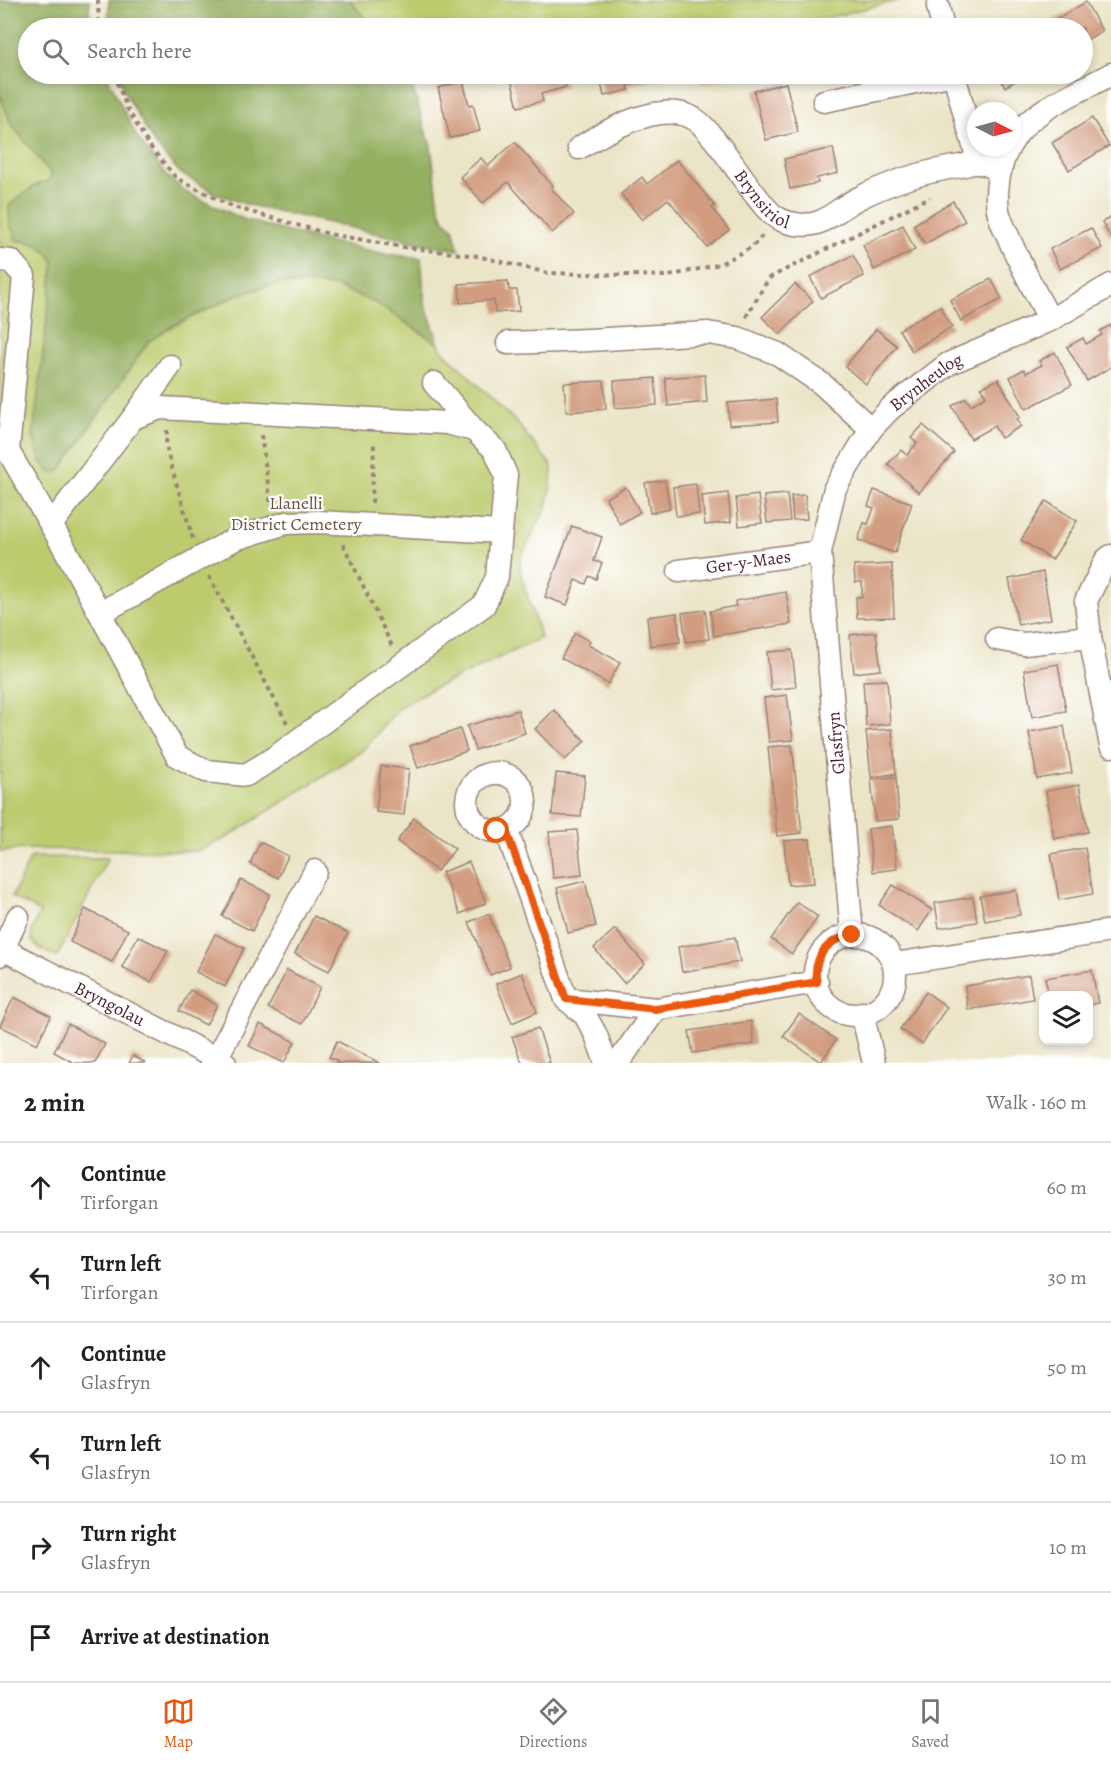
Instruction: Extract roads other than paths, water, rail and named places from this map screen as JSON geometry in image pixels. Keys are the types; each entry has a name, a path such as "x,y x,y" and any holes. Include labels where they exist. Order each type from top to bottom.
{"street":[{"path":"1093,84 1111,74"},
{"path":"824,101 906,84"},
{"path":"956,84 963,112 990,167 997,190 998,212 1018,260 1050,320"},
{"path":"1021,130 1046,110 1093,84"},
{"name":"Brynsiriol","path":"579,148 614,128 636,120 663,113 682,113 699,123 766,209 780,221 812,226 832,216 854,200 882,187 943,168 990,167"},
{"path":"990,167 1004,156"},
{"path":"0,260 12,261 24,276 5,430 8,451 100,612 177,756 206,771 246,775 271,760 484,605 497,577 506,475 495,450 474,430 434,383"},
{"name":"Brynheulog","path":"819,552 835,488 871,429 891,408 948,364 1050,320 1111,285"},
{"path":"508,343 708,333 738,338 778,354 822,384 871,429"},
{"path":"51,525 170,366"},
{"path":"133,417 160,408 447,423 474,430"},
{"path":"100,612 235,539 286,523 332,522 501,532"},
{"name":"Ger-y-Maes","path":"679,571 819,552"},
{"name":"Glasfryn","path":"819,552 852,935"},
{"path":"1111,556 1106,560 1086,601 1090,637 1111,746"},
{"path":"997,639 1024,644 1090,637"},
{"path":"506,830 566,999 585,1015 596,1035 606,1063"},
{"name":"Bryngolau","path":"1,952 220,1061 315,871"},
{"path":"1,952 18,917"},
{"path":"894,964 1111,931"},
{"path":"852,935 866,936 879,942 888,952 894,964 895,977 892,991 884,1002 873,1011 856,1015 842,1013 830,1006 819,990 815,977 817,963 823,951 834,941 852,935"},
{"path":"566,999 656,1009 817,982"},
{"path":"618,1063 656,1009"},
{"path":"862,1013 874,1063"}],"park label":[{"name":"Llanelli District Cemetery","path":"296,513"}]}
